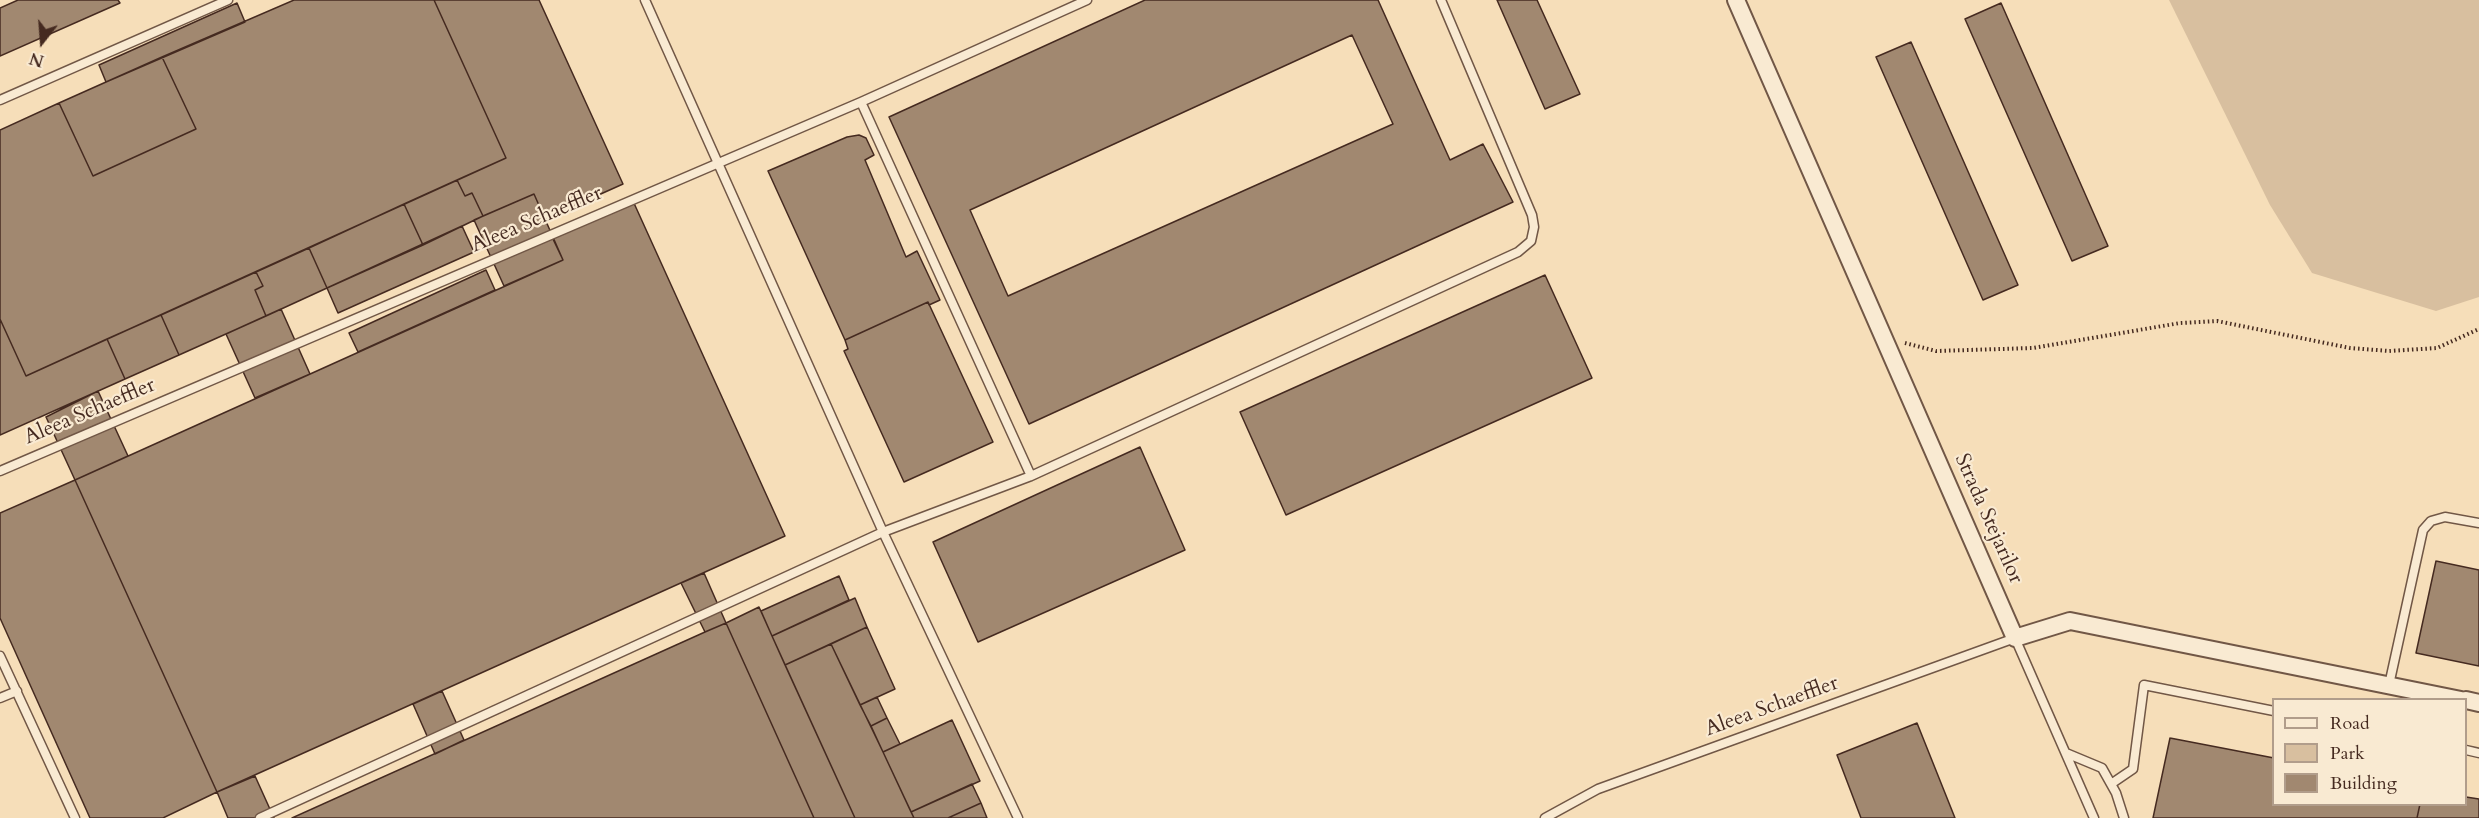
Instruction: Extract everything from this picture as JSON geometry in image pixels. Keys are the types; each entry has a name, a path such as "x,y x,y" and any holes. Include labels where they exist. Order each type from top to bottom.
{"street":[{"name":"Strada Stejarilor","path":"1736,0 2015,638"},
{"path":"2015,638 2070,621 2453,698"}],"lane":[{"path":"0,100 228,0"},
{"path":"645,0 883,532 1018,818"},
{"name":"Aleea Schaeffler","path":"0,471 861,102 1087,0"},
{"path":"260,818 883,532 1031,476 1518,252 1531,241 1534,227 1532,215 1441,0"},
{"path":"861,102 1031,476"},
{"path":"2389,685 2423,530 2431,521 2445,517 2479,524"},
{"path":"2015,638 2094,818"},
{"name":"Aleea Schaeffler","path":"1545,818 1598,789 2015,638"},
{"path":"0,656 75,818"},
{"path":"2111,784 2133,769 2144,685 2272,711"},
{"path":"0,698 17,691"},
{"path":"2066,753 2102,768 2116,793 2124,818"}],"path":[{"path":"1884,337 1936,351 2033,348 2180,323 2217,321 2350,348 2389,351 2437,348 2479,329"}],"green space":[{"path":"2169,0 2479,0 2479,297 2436,311 2312,273 2270,205"}],"building":[{"path":"18,0 118,0 120,3 0,56 0,8"},
{"path":"294,0 434,0 506,158 26,376 0,319 0,130 59,103 93,176 196,129 162,57"},
{"path":"434,0 539,0 623,184 545,219 534,194 483,216 472,193 465,196 457,180 506,158"},
{"path":"1145,0 1378,0 1450,160 1483,144 1513,202 1029,424 889,117"},
{"path":"1497,0 1537,0 1580,94 1545,109"},
{"path":"237,3 245,22 106,82 99,65"},
{"path":"2001,3 2108,246 2072,261 1965,19"},
{"path":"1352,35 1393,124 1008,296 970,210"},
{"path":"1911,42 2018,285 1983,300 1876,57"},
{"path":"162,57 196,129 93,176 59,103"},
{"path":"859,135 866,138 874,155 865,160 906,257 917,251 940,300 929,305 928,302 845,340 768,171 847,137"},
{"path":"457,180 465,196 472,193 483,216 423,245 404,204"},
{"path":"534,194 563,260 504,286 474,220"},
{"path":"633,201 785,536 217,792 75,480 563,260 552,237"},
{"path":"404,204 423,245 327,288 309,248"},
{"path":"462,226 474,252 338,313 327,288"},
{"path":"309,248 327,288 266,316 255,290 263,286 256,272"},
{"path":"486,270 495,290 358,352 349,333"},
{"path":"256,272 263,286 255,290 266,316 179,355 161,315"},
{"path":"1545,275 1592,378 1286,515 1240,412"},
{"path":"928,302 993,442 904,482 844,351 848,349 845,340"},
{"path":"281,309 310,374 255,398 226,334"},
{"path":"161,315 179,355 125,379 107,339"},
{"path":"0,319 26,376 107,339 125,379 0,435"},
{"path":"98,391 128,456 75,480 46,417"},
{"path":"1140,447 1185,550 978,642 933,542"},
{"path":"75,480 217,792 163,818 90,818 0,618 0,513"},
{"path":"2436,561 2479,570 2479,666 2416,653"},
{"path":"704,573 726,623 705,632 681,583"},
{"path":"839,576 849,600 772,636 761,611"},
{"path":"855,598 867,627 785,665 772,636"},
{"path":"759,607 855,818 814,818 726,623"},
{"path":"726,623 814,818 292,818 705,632"},
{"path":"867,627 895,689 860,705 831,644"},
{"path":"831,644 914,818 855,818 785,665"},
{"path":"442,691 464,740 435,754 413,704"},
{"path":"877,697 887,718 871,726 860,705"},
{"path":"887,718 900,744 883,752 871,726"},
{"path":"952,720 980,781 911,812 883,752"},
{"path":"1917,723 1955,818 1861,818 1837,755"},
{"path":"2170,738 2272,758 2272,806 2420,806 2417,818 2153,818"},
{"path":"255,776 274,818 228,818 217,792"},
{"path":"972,784 981,803 948,818 914,818 911,812"},
{"path":"2467,797 2479,799 2479,818 2417,818 2420,806 2467,806"},
{"path":"981,803 987,818 948,818"}]}
